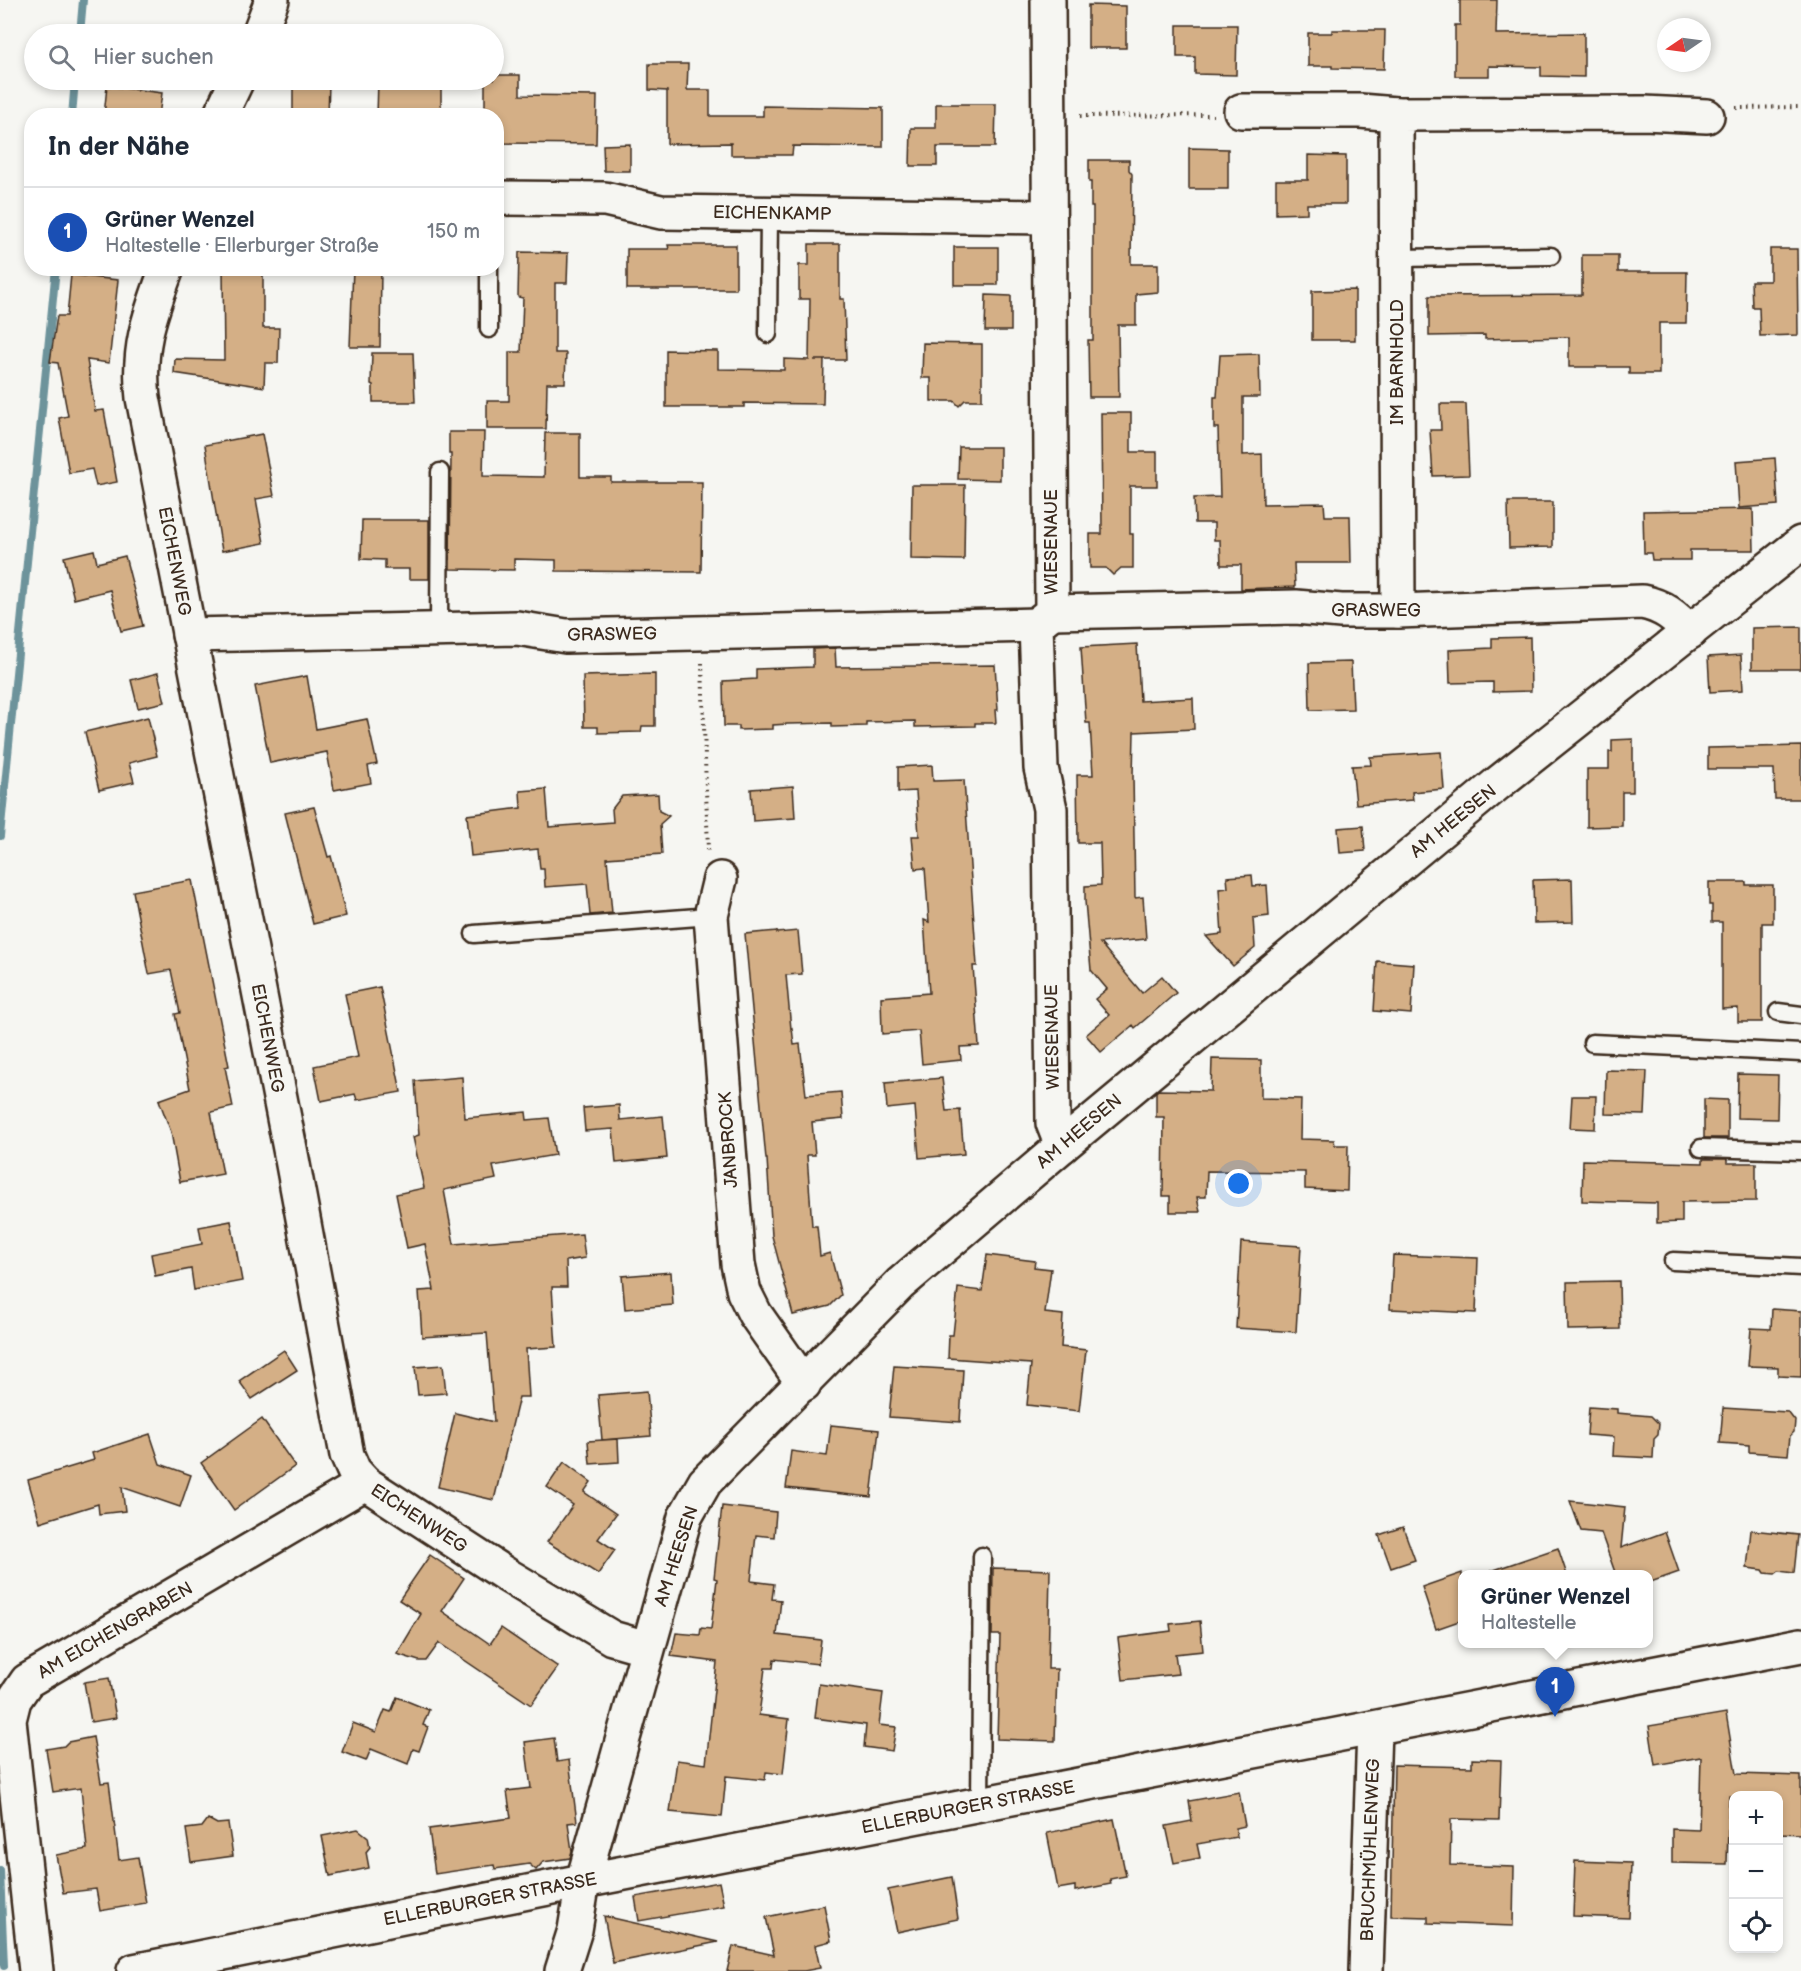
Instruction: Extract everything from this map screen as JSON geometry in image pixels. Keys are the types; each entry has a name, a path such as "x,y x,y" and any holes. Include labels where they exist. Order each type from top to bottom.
{"street":[{"path":"263,24 272,0"},
{"name":"WIESENAUE","path":"1048,0 1049,217 1041,768 1050,809 1053,1123 1062,1146"},
{"path":"224,108 232,90"},
{"path":"1241,111 1360,111 1396,114 1644,113 1707,116"},
{"name":"IM BARNHOLD","path":"1396,114 1398,611"},
{"name":"EICHENKAMP","path":"504,198 605,199 661,212 1049,217"},
{"name":"EICHENWEG","path":"164,276 147,326 140,373 292,1159 346,1455 354,1471 365,1483 505,1574 612,1638 647,1647"},
{"name":"AM HEESEN","path":"562,1971 575,1930 583,1881 685,1517 705,1482 900,1284 1497,784 1801,543"},
{"name":"GRASWEG","path":"189,635 517,628 566,636 701,633 1296,608 1398,611 1642,602 1657,605 1674,615 1690,632"},
{"name":"JANBROCK","path":"720,879 711,916 738,1264 744,1292 755,1314 804,1384"},
{"name":"AM EICHENGRABEN","path":"36,1971 9,1720 14,1700 27,1681 365,1483"},
{"name":"ELLERBURGER STRASSE","path":"135,1971 583,1881 1801,1645"},
{"name":"BRUCHMÜHLENWEG","path":"1366,1971 1374,1729"}],"lane":[{"path":"768,334 769,212"},
{"path":"1396,258 1551,256"},
{"path":"489,276 489,329"},
{"path":"439,629 440,472"},
{"path":"474,934 711,916"},
{"path":"1778,1012 1801,1014"},
{"path":"1592,1043 1801,1053"},
{"path":"1701,1148 1801,1151"},
{"path":"1673,1261 1801,1267"},
{"path":"980,1805 982,1557"}],"path":[{"path":"1707,116 1738,107 1801,107"},
{"path":"1049,116 1226,115 1241,111"},
{"path":"701,633 707,848 720,879"}],"building":[{"path":"1460,0 1497,0 1496,34 1584,33 1584,77 1541,76 1541,67 1489,66 1489,76 1455,76 1455,25 1460,25"},
{"path":"1088,5 1126,6 1126,48 1088,48"},
{"path":"1177,25 1237,25 1236,75 1195,74 1195,57 1177,57"},
{"path":"1332,30 1385,30 1384,69 1308,66 1308,33 1332,33"},
{"path":"649,64 688,64 687,90 710,90 710,116 763,116 763,106 883,108 883,147 793,146 792,155 731,155 731,143 667,144 667,91 649,90"},
{"path":"504,75 520,75 520,95 597,96 596,144 504,143 504,108 485,108 485,90 504,90"},
{"path":"107,90 162,93 160,108 105,108"},
{"path":"293,90 329,90 328,108 293,108"},
{"path":"378,90 441,90 441,108 377,108"},
{"path":"936,104 996,104 995,147 937,147 937,166 910,166 911,128 936,128"},
{"path":"630,144 630,171 604,171 603,145"},
{"path":"1189,148 1228,149 1228,189 1189,189"},
{"path":"1308,155 1346,156 1346,204 1307,204 1307,213 1276,214 1276,180 1308,180"},
{"path":"1089,160 1129,160 1129,170 1132,174 1131,264 1158,264 1158,292 1136,294 1136,325 1118,325 1119,397 1089,397 1088,340 1093,340 1093,207 1091,207"},
{"path":"809,244 840,244 840,299 844,299 846,360 824,360 823,404 744,403 744,407 666,407 666,350 718,351 718,369 784,370 784,359 809,360 810,299 799,299 799,265 809,265"},
{"path":"668,245 736,245 736,289 627,289 627,249 669,249"},
{"path":"954,247 998,247 998,285 954,285"},
{"path":"1770,249 1797,249 1798,335 1760,336 1759,307 1752,307 1751,281 1770,281"},
{"path":"519,252 568,253 567,283 555,283 555,353 566,353 565,383 547,383 546,429 487,429 487,401 509,401 509,352 521,352 523,298 518,297"},
{"path":"1582,255 1618,255 1618,272 1687,272 1686,323 1659,323 1659,374 1629,374 1629,367 1569,367 1569,337 1485,339 1485,335 1429,336 1429,296 1582,295"},
{"path":"71,276 118,280 109,363 87,360 95,411 104,410 117,482 96,486 92,469 69,473 59,418 68,416 58,363 50,362 57,316 67,316"},
{"path":"223,276 263,276 263,328 279,328 278,363 265,363 264,387 174,373 175,359 224,360"},
{"path":"353,276 381,276 380,347 350,347"},
{"path":"1355,290 1355,340 1312,340 1312,291"},
{"path":"986,295 1011,296 1011,331 985,331"},
{"path":"923,343 982,344 982,400 965,400 959,406 954,401 931,401 931,378 922,378"},
{"path":"372,353 413,353 415,402 373,402"},
{"path":"1259,354 1260,397 1243,397 1243,455 1262,454 1263,504 1324,503 1325,516 1350,516 1351,563 1294,563 1295,587 1241,589 1241,565 1221,565 1220,540 1214,540 1214,523 1195,523 1194,498 1220,497 1218,428 1214,428 1214,397 1217,397 1220,355"},
{"path":"1440,404 1466,404 1469,475 1433,476 1430,430 1441,430"},
{"path":"1101,413 1131,413 1131,452 1157,452 1157,486 1130,486 1133,568 1121,568 1113,575 1106,568 1090,568 1090,534 1102,534"},
{"path":"449,432 484,432 483,476 544,477 545,433 580,433 580,477 611,477 611,482 702,482 701,572 556,571 556,560 514,559 514,570 450,569 451,454 449,454"},
{"path":"262,434 274,496 256,499 264,543 222,551 205,445"},
{"path":"959,447 1000,447 1000,480 958,479"},
{"path":"1775,458 1778,505 1739,508 1736,461"},
{"path":"912,485 965,485 964,560 911,559"},
{"path":"1508,502 1553,502 1553,547 1509,548"},
{"path":"1753,509 1754,550 1690,550 1690,560 1652,560 1651,553 1644,553 1643,511"},
{"path":"362,520 429,520 429,579 409,579 409,569 385,569 385,560 361,559"},
{"path":"94,550 97,563 125,556 143,626 121,631 110,590 74,599 64,557"},
{"path":"1801,627 1801,669 1752,669 1752,628"},
{"path":"1530,637 1531,691 1493,692 1493,682 1450,683 1449,650 1492,648 1492,638"},
{"path":"1137,644 1140,701 1193,698 1194,729 1134,732 1135,898 1143,897 1146,939 1100,943 1142,993 1162,976 1176,993 1135,1028 1133,1025 1101,1052 1086,1035 1109,1015 1095,999 1107,989 1091,970 1085,901 1085,886 1101,885 1100,843 1078,843 1077,775 1093,775 1090,723 1086,723 1081,647"},
{"path":"835,648 836,667 995,665 998,710 995,710 996,723 975,723 975,726 915,727 915,721 866,722 866,726 832,727 832,723 788,724 773,725 773,729 739,730 739,726 724,726 723,681 756,679 756,669 813,667 813,649"},
{"path":"1741,655 1743,690 1710,692 1708,657"},
{"path":"1351,662 1353,709 1310,710 1309,663"},
{"path":"158,673 165,702 138,708 131,680"},
{"path":"655,674 655,726 642,726 641,732 598,733 598,727 584,727 583,676"},
{"path":"307,676 316,729 367,719 377,764 368,766 371,783 334,790 327,752 270,763 255,686"},
{"path":"148,717 157,756 129,763 134,782 99,790 85,732"},
{"path":"1633,739 1633,792 1622,792 1622,826 1587,827 1587,769 1609,769 1612,740"},
{"path":"1801,746 1801,799 1775,799 1774,769 1708,769 1708,748"},
{"path":"1441,752 1444,789 1412,792 1413,800 1356,804 1352,766 1371,765 1370,757"},
{"path":"932,765 933,781 964,780 977,966 973,966 979,1046 960,1047 961,1060 922,1064 919,1031 882,1034 881,997 929,993 924,920 929,922 925,868 915,869 912,836 919,836 916,791 898,792 898,767"},
{"path":"793,786 795,818 753,821 751,789"},
{"path":"546,789 549,827 613,822 612,809 622,796 658,794 659,811 669,816 660,824 662,854 607,858 612,913 590,915 587,884 545,887 544,869 540,869 538,849 471,856 467,815 521,808 520,791"},
{"path":"314,807 328,857 331,856 346,916 313,924 285,813"},
{"path":"1363,826 1365,851 1340,853 1338,828"},
{"path":"1252,875 1253,886 1267,885 1269,916 1253,918 1255,948 1233,966 1206,936 1222,934 1219,889 1228,888 1227,877"},
{"path":"1572,879 1573,922 1534,923 1533,880"},
{"path":"192,880 229,1066 225,1067 233,1107 211,1112 223,1174 180,1182 171,1132 159,1100 190,1089 175,1014 180,1013 171,970 149,974 133,891"},
{"path":"1709,882 1773,885 1773,923 1762,923 1762,1022 1738,1022 1738,1008 1722,1009 1722,922 1712,922"},
{"path":"777,931 777,933 798,931 802,974 786,975 791,1029 794,1045 800,1044 806,1095 841,1092 843,1119 812,1122 815,1155 807,1155 812,1226 817,1226 820,1256 830,1253 841,1295 830,1306 793,1315 772,1236 767,1159 745,934"},
{"path":"1377,961 1414,964 1411,1014 1374,1011"},
{"path":"380,987 401,1092 357,1100 355,1094 321,1101 314,1066 358,1057 345,994"},
{"path":"1212,1059 1261,1060 1261,1098 1301,1099 1300,1139 1334,1140 1335,1145 1348,1145 1347,1191 1305,1189 1305,1172 1207,1171 1206,1197 1197,1197 1200,1212 1170,1212 1170,1196 1163,1196 1164,1117 1156,1117 1156,1092 1158,1090 1211,1091"},
{"path":"1606,1070 1647,1071 1645,1115 1605,1114"},
{"path":"1738,1074 1778,1075 1777,1119 1737,1118"},
{"path":"462,1077 465,1118 526,1112 527,1120 549,1118 555,1155 493,1166 496,1179 444,1190 454,1244 582,1234 585,1258 566,1261 567,1287 552,1287 556,1347 526,1349 529,1397 519,1397 494,1500 438,1487 455,1413 494,1422 487,1333 422,1337 419,1291 434,1290 425,1244 407,1248 396,1194 424,1188 413,1137 419,1135 415,1081"},
{"path":"942,1078 946,1111 960,1110 964,1154 919,1158 915,1106 887,1109 885,1083"},
{"path":"1572,1096 1596,1096 1595,1129 1570,1128"},
{"path":"1704,1099 1728,1100 1728,1138 1704,1138"},
{"path":"619,1105 620,1120 663,1116 667,1158 616,1163 613,1129 585,1131 583,1108"},
{"path":"1703,1159 1727,1159 1727,1163 1756,1163 1756,1201 1682,1202 1682,1222 1657,1223 1657,1203 1582,1201 1583,1160 1703,1163"},
{"path":"231,1221 242,1281 194,1290 191,1269 155,1276 151,1254 202,1244 199,1227"},
{"path":"1241,1242 1301,1246 1296,1332 1236,1328"},
{"path":"987,1255 1035,1261 1034,1267 1051,1269 1045,1313 1063,1315 1061,1347 1086,1350 1079,1411 1027,1405 1031,1364 948,1358 949,1335 953,1335 958,1288 982,1291"},
{"path":"1393,1255 1478,1258 1476,1313 1390,1309"},
{"path":"671,1272 673,1305 625,1309 622,1276"},
{"path":"1619,1281 1620,1329 1568,1330 1567,1282"},
{"path":"1772,1309 1801,1311 1801,1377 1778,1376 1778,1367 1748,1366 1751,1328 1771,1329"},
{"path":"284,1350 297,1370 252,1399 239,1381"},
{"path":"443,1365 446,1393 418,1395 415,1367"},
{"path":"894,1366 963,1370 960,1422 889,1417"},
{"path":"647,1391 651,1436 602,1440 598,1395"},
{"path":"1589,1407 1617,1409 1617,1413 1651,1416 1659,1424 1658,1435 1654,1439 1653,1458 1613,1456 1614,1437 1587,1435"},
{"path":"1723,1408 1788,1412 1795,1421 1794,1432 1790,1436 1788,1455 1749,1452 1749,1445 1720,1443"},
{"path":"262,1419 295,1466 234,1510 201,1463"},
{"path":"831,1425 879,1430 871,1497 786,1488 791,1451 827,1456"},
{"path":"150,1434 160,1464 191,1475 180,1507 122,1487 125,1511 99,1514 98,1504 40,1522 28,1480 94,1460 92,1453"},
{"path":"618,1439 619,1462 590,1464 588,1441"},
{"path":"564,1462 591,1482 584,1492 616,1514 598,1539 615,1550 598,1574 547,1542 573,1505 547,1487"},
{"path":"1570,1501 1625,1507 1621,1548 1665,1532 1679,1572 1653,1581 1653,1570 1614,1570 1601,1533 1581,1531"},
{"path":"722,1506 776,1512 774,1537 756,1535 751,1581 774,1584 772,1599 781,1600 777,1635 821,1640 818,1664 774,1659 773,1668 765,1668 759,1715 789,1719 783,1774 766,1772 765,1780 726,1776 722,1817 670,1812 677,1760 706,1764 717,1662 671,1656 676,1633 700,1635 701,1628 711,1629"},
{"path":"1403,1527 1415,1560 1391,1568 1379,1535"},
{"path":"1751,1530 1798,1535 1794,1573 1779,1571 1775,1574 1765,1573 1763,1570 1747,1568"},
{"path":"1558,1548 1565,1570 1494,1570"},
{"path":"430,1555 464,1578 442,1611 490,1644 501,1628 558,1667 531,1705 439,1643 426,1661 397,1654 421,1614 399,1600"},
{"path":"993,1568 1050,1570 1048,1669 1057,1669 1055,1741 997,1739 1000,1635 992,1635"},
{"path":"1458,1574 1458,1621 1436,1629 1422,1587"},
{"path":"1200,1621 1203,1651 1175,1654 1178,1674 1123,1680 1118,1638 1171,1631 1170,1624"},
{"path":"109,1678 116,1718 91,1722 84,1682"},
{"path":"819,1684 883,1693 879,1725 896,1727 892,1751 864,1747 866,1725 815,1718"},
{"path":"397,1697 429,1710 423,1725 428,1727 419,1751 413,1749 408,1764 371,1749 366,1761 342,1752 353,1723 376,1732 385,1710 391,1712"},
{"path":"1726,1713 1736,1774 1801,1776 1801,1834 1783,1833 1783,1791 1729,1791 1727,1864 1672,1863 1672,1829 1699,1830 1701,1757 1655,1765 1649,1726"},
{"path":"93,1737 101,1783 109,1782 119,1860 138,1857 146,1903 100,1911 96,1889 63,1893 56,1855 87,1849 81,1788 53,1792 46,1749"},
{"path":"554,1738 557,1762 569,1760 577,1822 568,1823 572,1851 570,1858 543,1862 536,1870 529,1864 495,1869 494,1865 435,1874 429,1829 511,1818 507,1791 531,1788 525,1742"},
{"path":"1472,1759 1501,1760 1499,1820 1451,1819 1450,1865 1514,1867 1513,1926 1428,1923 1428,1917 1391,1916 1394,1765 1472,1767"},
{"path":"1239,1792 1245,1826 1236,1828 1237,1837 1197,1844 1200,1858 1174,1863 1166,1826 1192,1821 1189,1801"},
{"path":"208,1819 217,1824 228,1823 233,1856 191,1862 186,1829 202,1827"},
{"path":"1114,1819 1126,1876 1110,1879 1111,1884 1075,1891 1075,1886 1058,1889 1047,1833"},
{"path":"358,1829 368,1837 370,1847 366,1852 369,1868 330,1876 322,1836"},
{"path":"1575,1861 1631,1863 1629,1918 1573,1916"},
{"path":"952,1877 958,1919 897,1932 888,1890"},
{"path":"719,1882 724,1906 639,1921 635,1897"},
{"path":"824,1905 831,1941 815,1945 820,1968 804,1971 727,1971 733,1946 774,1955 766,1917"},
{"path":"604,1916 718,1942 613,1963"}],"waterway":[{"path":"81,24 83,0"},
{"path":"73,108 74,90"},
{"path":"0,836 55,276"},
{"path":"0,1871 4,1966"}],"place":[{"name":"Grüner Wenzel","path":"1555,1717"}]}
